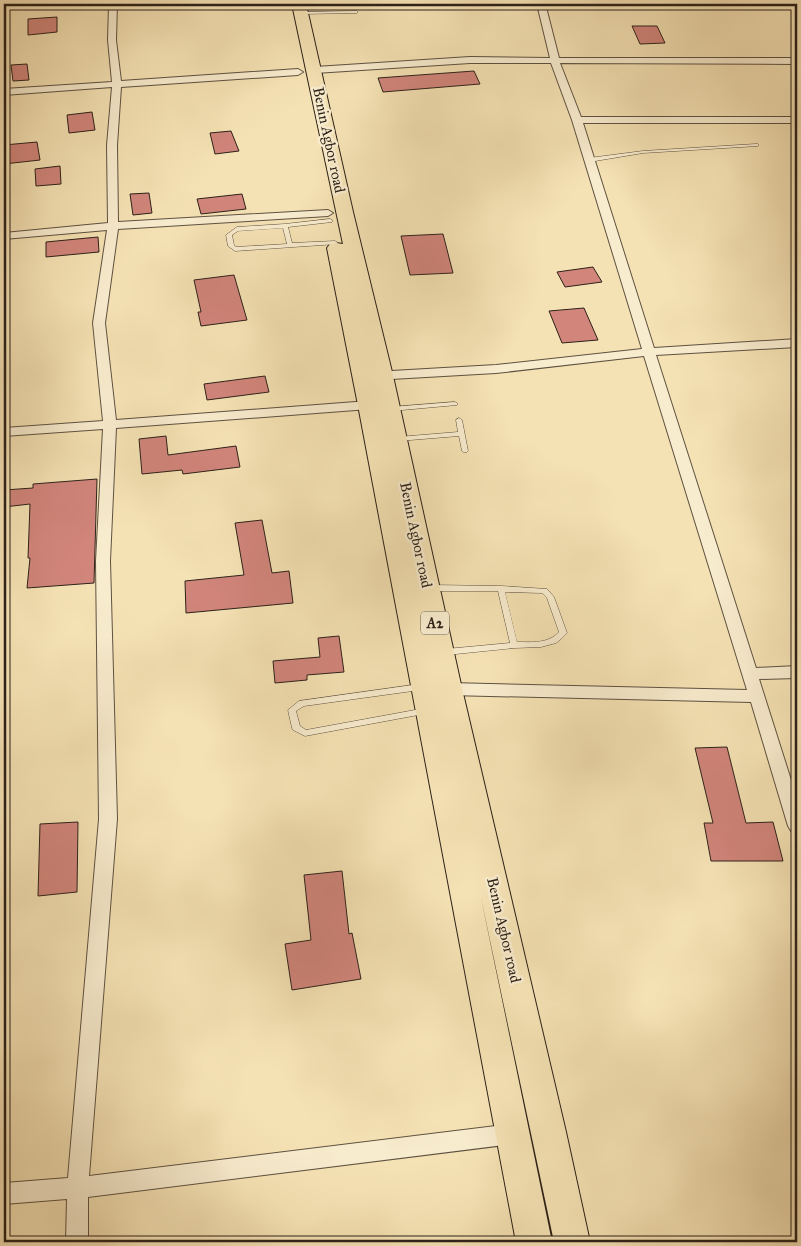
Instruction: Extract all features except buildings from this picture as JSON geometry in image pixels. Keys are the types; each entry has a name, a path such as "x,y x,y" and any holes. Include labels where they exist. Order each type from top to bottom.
{"highway":[{"name":"Benin Agbor road","path":"295,7 331,226 373,376"},
{"name":"Benin Agbor road","path":"306,71 344,212 379,407 424,686 534,1242"},
{"name":"Benin Agbor road","path":"379,407 396,439 441,653 545,1113 572,1242"}],"street":[{"path":"77,1242 78,1188 108,819 103,560 110,425 99,323 113,226 112,145 117,84 112,40 112,11 114,4"},
{"path":"797,6 541,4 555,61 577,120 797,826"},
{"path":"4,92 306,71 335,67 470,60 797,61"},
{"path":"577,120 797,120"},
{"path":"4,236 113,226 331,226"},
{"path":"373,376 496,369 649,352 797,343"},
{"path":"4,432 379,407"},
{"path":"750,674 797,672"},
{"path":"449,689 757,696"},
{"path":"4,1193 78,1188 513,1134"}],"lane":[{"path":"337,4 338,12"},
{"path":"295,7 356,12"},
{"path":"589,160 643,152 756,145"},
{"path":"285,226 290,245"},
{"path":"331,226 290,245 235,249 231,246 229,235 237,229 331,226"},
{"path":"379,407 456,404"},
{"path":"459,420 465,451"},
{"path":"396,439 462,434"},
{"path":"427,588 544,591 550,597 563,633 559,639 550,642 441,653"},
{"path":"501,589 514,645"},
{"path":"424,686 302,703 292,710 296,728 305,733 429,711"}]}
